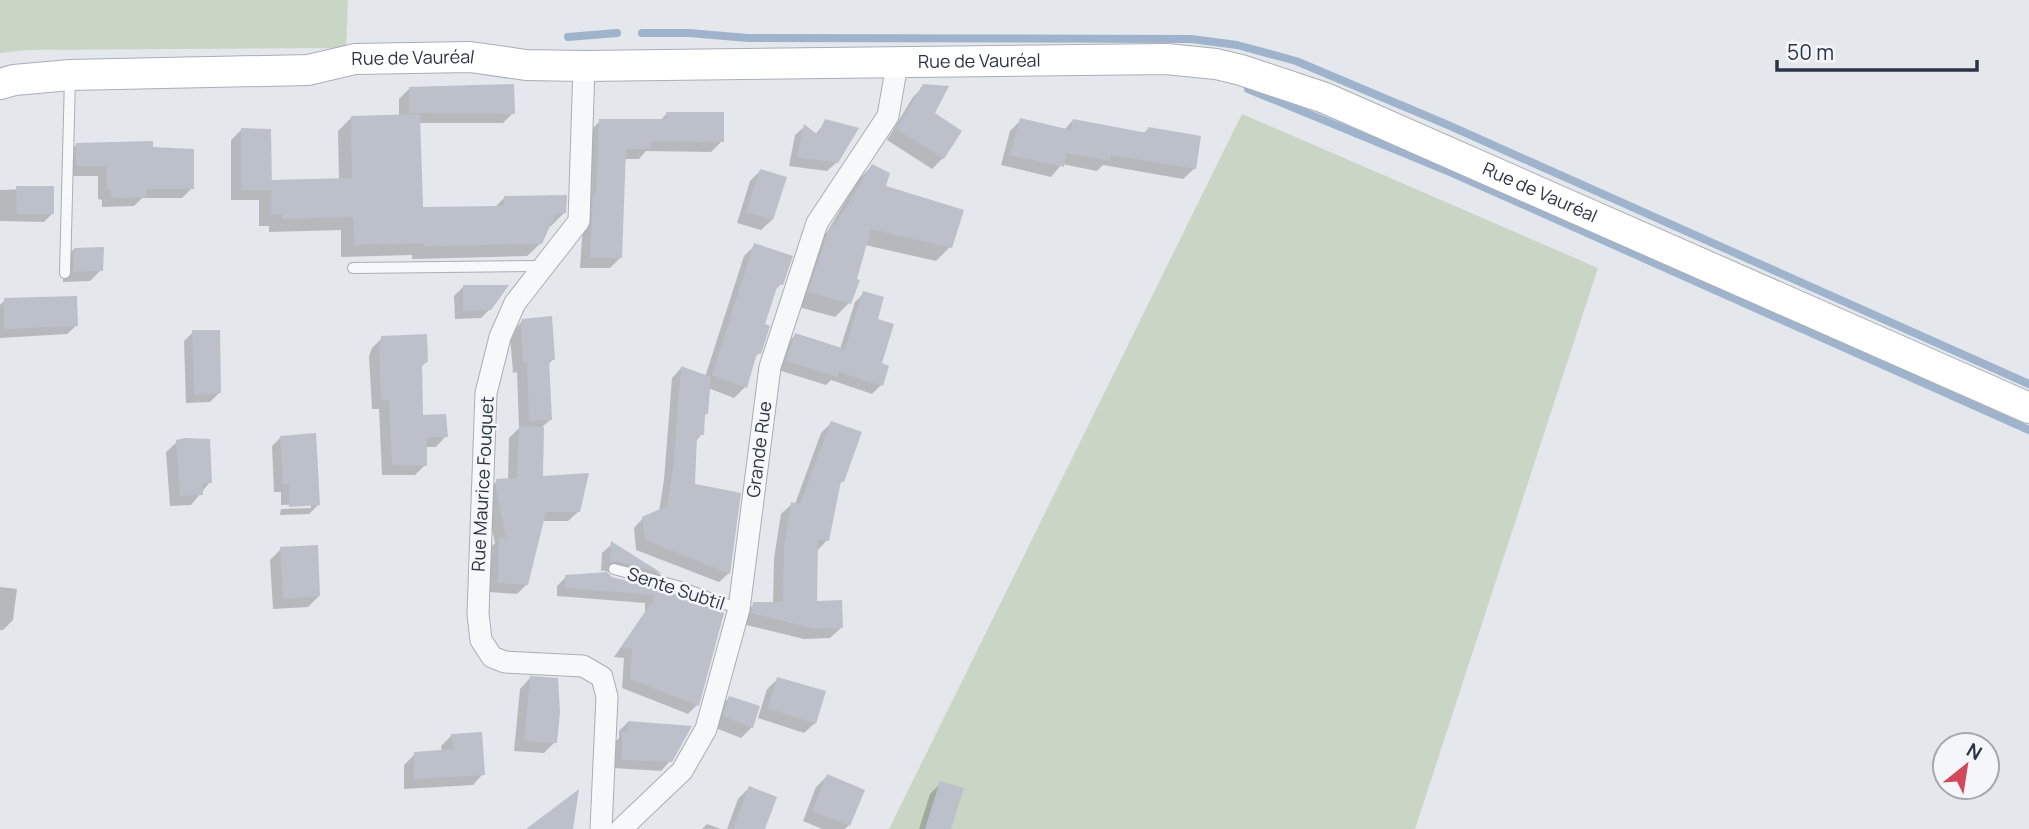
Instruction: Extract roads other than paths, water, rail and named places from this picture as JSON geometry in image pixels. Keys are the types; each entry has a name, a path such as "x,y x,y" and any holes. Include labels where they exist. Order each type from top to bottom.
{"main road":[{"name":"Rue de Vauréal","path":"0,84 14,80 70,75 308,70 355,59 381,58 470,57 526,65 584,66 1153,59 1216,65 1261,75 1325,98 2029,408"}],"street":[{"name":"Grande Rue","path":"621,829 682,771 706,729 739,609 770,367 817,223 888,116 895,76 894,61"},
{"name":"Rue Maurice Fouquet","path":"584,66 579,220 514,303 500,337 486,393 478,598 481,640 492,657 505,662 583,666 602,677 607,696 601,829"}],"lane":[{"path":"65,273 70,75"},
{"path":"353,268 543,266"},
{"name":"Sente Subtil","path":"614,569 677,586 739,609"}],"waterway":[{"path":"568,37 617,33"},
{"path":"642,33 689,33 748,38 1191,39 1237,45 1296,61 1448,125 2029,384"},
{"path":"1248,89 1450,172 2029,430"}]}
